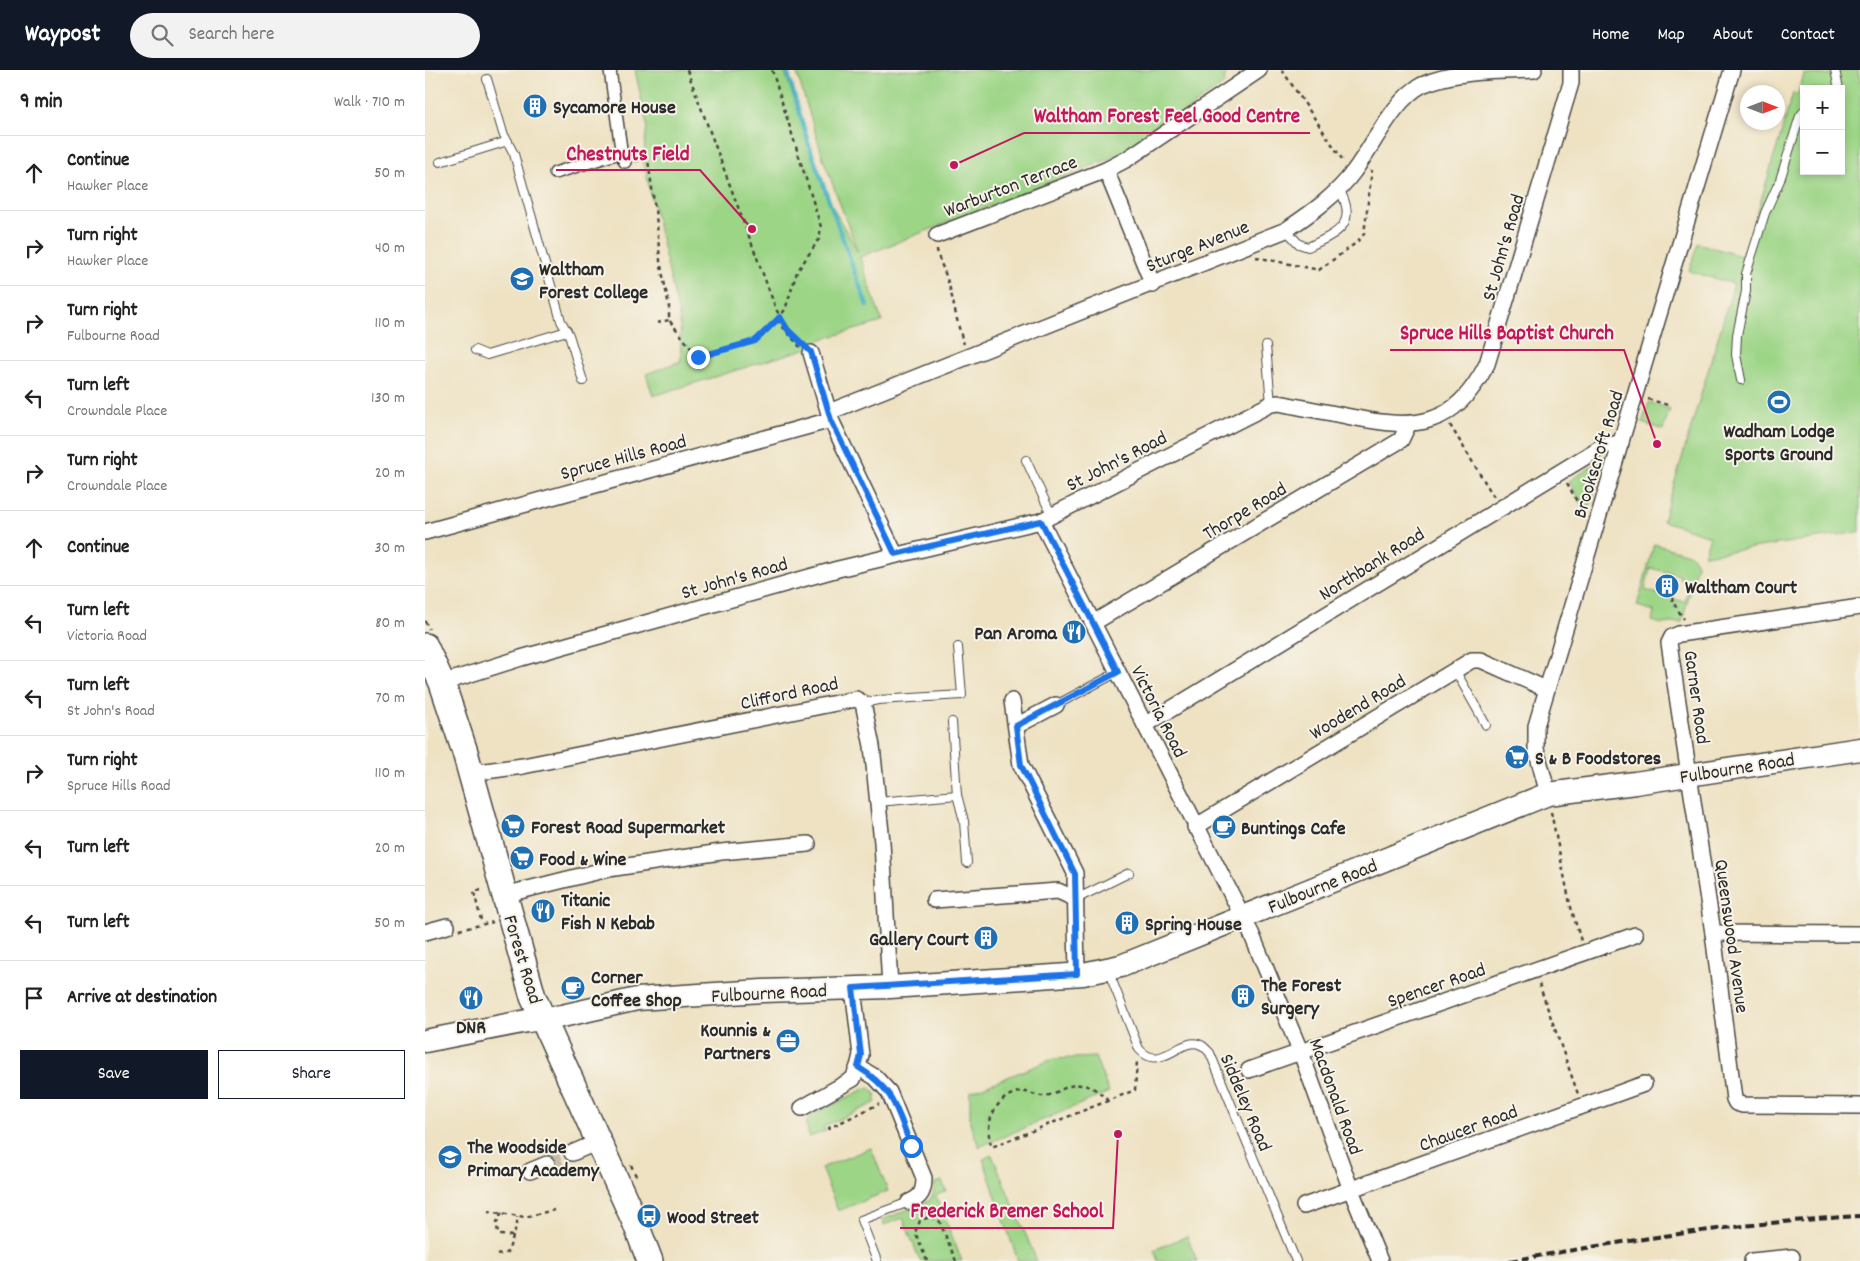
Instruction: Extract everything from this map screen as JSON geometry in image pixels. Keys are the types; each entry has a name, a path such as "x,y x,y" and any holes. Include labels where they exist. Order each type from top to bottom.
{"main road":[{"name":"Forest Road","path":"425,646 442,683 471,773 493,892 533,997 635,1222 650,1261"},
{"name":"Fulbourne Road","path":"543,1018 562,1016 637,999 762,991 891,987 1076,964 1108,970 1242,918 1547,794 1860,749"},
{"path":"425,1041 543,1018"}],"street":[{"path":"555,173 623,157 611,70"},
{"name":"Warburton Terrace","path":"937,235 1106,170 1127,159 1259,70"},
{"name":"Sturge Avenue","path":"830,416 1285,230 1320,207 1339,189 1354,172 1400,104 1420,85 1453,74 1534,70"},
{"name":"St John's Road","path":"442,683 521,658 895,554 1046,518 1271,404 1279,403 1375,422 1408,425 1444,415 1477,385 1487,364 1571,83 1571,70"},
{"name":"Brookscroft Road","path":"1547,794 1535,738 1545,689 1636,395 1732,70"},
{"name":"Warburton Terrace","path":"1106,170 1153,284"},
{"path":"807,351 830,416 895,554"},
{"name":"Spruce Hills Road","path":"425,532 830,416"},
{"name":"Thorpe Road","path":"1093,623 1401,440 1408,425"},
{"name":"Northbank Road","path":"1145,725 1560,471 1603,446 1621,443"},
{"name":"Victoria Road","path":"1046,518 1093,623 1242,918"},
{"name":"Garner Road","path":"1689,775 1669,642 1672,637 1860,607"},
{"name":"Woodend Road","path":"1195,827 1472,660 1481,660 1545,689"},
{"name":"Clifford Road","path":"471,773 523,766 691,733 847,699 856,699 863,703 872,746 878,802 891,987"},
{"path":"1012,702 1021,765 1075,874 1076,964"},
{"path":"1016,726 1056,704"},
{"name":"Queenswood Avenue","path":"1689,775 1736,1103 1743,1105 1860,1106"},
{"path":"493,892 608,869 721,852 808,844"},
{"path":"934,900 1058,890 1076,899"},
{"name":"Macdonald Road","path":"1242,918 1251,933 1301,1053 1351,1190 1380,1261"},
{"path":"425,932 447,926"},
{"path":"1713,933 1860,934"},
{"name":"Spencer Road","path":"1249,1070 1635,935"},
{"path":"802,1108 853,1079 861,1055 853,988"},
{"path":"858,1067 875,1077 889,1092 923,1178 924,1190 917,1199 909,1202"},
{"name":"Chaucer Road","path":"1304,1206 1644,1084"},
{"path":"572,1153 598,1142"},
{"path":"530,1171 547,1164"},
{"path":"1752,1261 1792,1257"}],"lane":[{"path":"1835,70 1838,85"},
{"path":"487,79 514,154 561,321 567,331 583,381"},
{"path":"1741,380 1736,354 1737,335 1746,291 1746,274 1765,213 1780,180 1800,116"},
{"path":"440,162 508,141"},
{"path":"1285,230 1299,244 1307,247 1325,239 1343,225 1349,214 1346,202 1339,189"},
{"path":"475,350 487,355 567,331"},
{"path":"1266,346 1271,404"},
{"path":"1026,460 1046,518"},
{"path":"863,703 878,700 961,695 958,647"},
{"path":"1455,670 1485,725"},
{"path":"1056,704 1118,672"},
{"path":"952,722 957,795 964,821 967,863"},
{"path":"878,802 957,795"},
{"path":"1076,899 1129,873"},
{"path":"1108,970 1139,1049"},
{"name":"Siddeley Road","path":"1139,1049 1144,1055 1152,1058 1192,1044 1200,1044 1210,1053 1296,1261"},
{"path":"877,1261 861,1220 909,1202"}],"path":[{"path":"687,70 779,317 807,351"},
{"path":"623,157 648,160 657,224 659,261 669,306 669,320 698,357 755,341 785,310 801,264 819,239 821,227 772,70"},
{"path":"1282,70 1339,158 1354,172"},
{"name":"Warburton Terrace","path":"937,235 938,258 947,277 956,321 970,358"},
{"path":"779,317 807,351"},
{"path":"657,323 669,320"},
{"path":"1636,395 1671,406"},
{"path":"1444,415 1500,507"},
{"path":"1560,471 1588,522 1596,525"},
{"path":"1673,597 1686,622"},
{"path":"1547,794 1584,954"},
{"path":"482,924 474,892 493,892"},
{"path":"447,926 455,931 490,922"},
{"path":"1534,971 1582,1107"},
{"path":"1107,1101 1099,1091 1089,1086 1075,1085 1044,1096 1035,1096 1026,1092 1011,1094 1002,1100 990,1118 989,1141 992,1148 1135,1090 1139,1049"},
{"path":"830,1130 829,1128 856,1117 855,1114 892,1099"},
{"path":"488,1211 525,1217 554,1210"},
{"path":"502,1213 497,1221 497,1230 500,1235 513,1236"},
{"path":"497,1254 508,1252 517,1216"},
{"path":"927,1261 915,1232 920,1221 929,1217 939,1220 956,1261"}],"green space":[{"path":"635,70 784,70 829,201 858,252 824,161 796,70 1226,70 1224,84 1139,143 1104,161 860,257 882,322 819,340 808,348 653,396 646,374 681,361 680,320 643,161 647,125"},
{"name":"Wadham Lodge Sports Ground","path":"1858,70 1860,81 1860,532 1704,555 1710,536 1663,521 1734,284 1689,271 1698,243 1744,257 1782,130 1785,130 1785,120 1793,93 1798,94 1800,87 1800,175 1845,175 1845,85 1801,85 1804,74 1824,75"},
{"path":"1649,402 1670,409 1663,430 1642,423"},
{"path":"1605,458 1587,514 1569,481"},
{"path":"1654,544 1692,555 1697,564 1682,622 1662,624 1652,621 1654,611 1637,606","holes":["1650,568 1680,575 1679,579 1689,582 1685,602 1645,590"]},
{"path":"1095,1057 1109,1092 979,1147 970,1123 970,1092 1053,1059"},
{"path":"866,1088 870,1088 876,1094 875,1103 824,1126 825,1131 809,1137 806,1123 812,1115"},
{"path":"871,1148 888,1191 838,1211 821,1168"},
{"path":"992,1155 1037,1261 1018,1261 983,1159"},
{"path":"942,1181 946,1191 936,1196 962,1261 920,1261 903,1218 884,1225 882,1220 929,1201 933,1195 935,1183"},
{"path":"1187,1236 1197,1261 1158,1261 1154,1250"}],"waterway":[{"path":"787,70 809,145 867,306"}],"tunnel":[{"path":"547,1164 572,1153"}],"railway":[{"path":"1510,1261 1684,1233 1860,1216"}],"place":[{"name":"Sycamore House","path":"535,106"},
{"name":"Waltham Forest Feel Good Centre","path":"954,165"},
{"name":"Chestnuts Field","path":"752,229"},
{"name":"Waltham Forest College","path":"522,279"},
{"name":"Wadham Lodge Sports Ground","path":"1779,402"},
{"name":"Spruce Hills Baptist Church","path":"1657,444"},
{"name":"Waltham Court","path":"1667,586"},
{"name":"Pan Aroma","path":"1074,632"},
{"name":"S & B Foodstores","path":"1517,757"},
{"name":"Forest Road Supermarket","path":"513,826"},
{"name":"Buntings Cafe","path":"1224,827"},
{"name":"Food & Wine","path":"522,858"},
{"name":"Titanic Fish N Kebab","path":"543,911"},
{"name":"Spring House","path":"1127,923"},
{"name":"Gallery Court","path":"986,938"},
{"name":"Corner Coffee Shop","path":"573,988"},
{"name":"The Forest Surgery","path":"1243,996"},
{"name":"DNR","path":"471,998"},
{"name":"Kounnis & Partners","path":"788,1041"},
{"name":"Frederick Bremer School","path":"1118,1134"},
{"name":"The Woodside Primary Academy","path":"450,1157"},
{"name":"Wood Street","path":"649,1216"}],"route":[{"path":"698,357 755,341 780,317 788,330 811,352 831,420 895,554 1041,521 1118,672 1016,726 1021,765 1075,874 1077,974 853,988 861,1055 858,1067 875,1077 889,1092 911,1146"}]}
